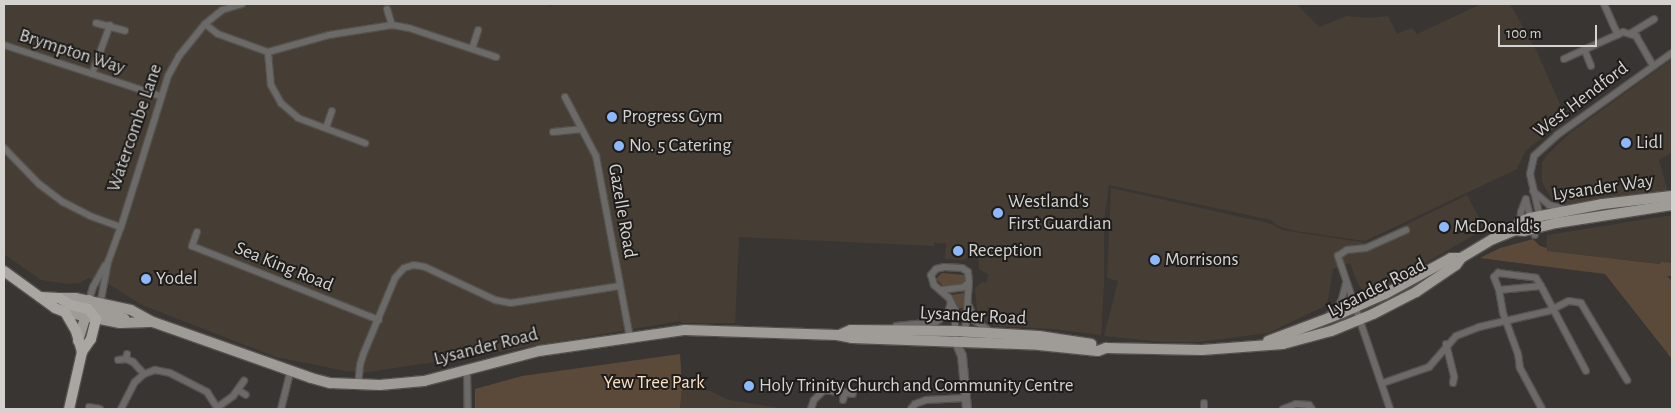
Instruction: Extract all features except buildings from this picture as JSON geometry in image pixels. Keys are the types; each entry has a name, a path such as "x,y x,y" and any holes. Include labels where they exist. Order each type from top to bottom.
{"highway":[{"path":"4,271 55,308 65,312 77,336 82,352"},
{"path":"40,297 58,298 71,305 93,310 91,339 82,352 69,409"}],"main road":[{"name":"Lysander Way","path":"1536,224 1572,210 1672,196"},
{"name":"Lysander Way","path":"1536,224 1672,205"},
{"name":"Lysander Road","path":"837,335 852,330 960,331 1039,336 1106,348 1171,351 1283,344 1331,331 1360,320 1416,292 1456,265 1461,258 1493,239 1517,226 1524,231 1536,224"},
{"name":"Lysander Road","path":"1243,347 1275,339 1354,307 1385,294 1451,258 1461,258"},
{"name":"Lysander Road","path":"93,310 115,306 130,310 153,322 290,372 330,383 358,385 402,384 467,370 540,351 630,337 693,330 837,335 852,338 961,342 1098,351 1106,348"},
{"name":"Lysander Road","path":"93,310 120,322 153,322"},
{"path":"65,312 93,310"},
{"path":"77,336 93,310"}],"street":[{"name":"Watercombe Lane","path":"93,310 121,227 160,96 179,56 204,24 222,10 242,4"},
{"path":"1604,4 1618,35"},
{"path":"387,9 392,25"},
{"path":"1631,33 1654,19"},
{"path":"96,23 110,25 125,31"},
{"path":"204,24 218,34 268,52 330,35 392,25 409,28 496,57"},
{"path":"92,74 110,25"},
{"path":"472,49 478,30"},
{"path":"1564,59 1623,32 1631,33 1641,41 1653,65"},
{"name":"Brympton Way","path":"4,45 160,96"},
{"path":"1586,50 1591,66"},
{"path":"268,52 271,85 281,103 298,118 365,143"},
{"name":"West Hendford","path":"1536,224 1530,174 1534,156 1557,135 1672,53"},
{"name":"Gazelle Road","path":"565,97 580,129 596,156 630,337"},
{"path":"326,128 332,111"},
{"path":"553,132 580,129"},
{"path":"4,148 39,184 63,202 90,216 121,227"},
{"path":"1517,226 1526,200 1532,190 1549,205 1572,210"},
{"path":"1526,200 1536,224"},
{"path":"1390,409 1338,256 1347,250 1366,248 1406,230"},
{"name":"Sea King Road","path":"198,232 192,246 379,320"},
{"name":"Watercombe Lane","path":"93,310 99,274 108,262"},
{"path":"358,385 360,365 395,278 404,268 414,265 425,266 495,300 511,303 620,286"},
{"path":"960,331 968,302 970,282 966,270 940,268 934,271 930,278 934,285 951,302 956,316 960,331 967,409"},
{"path":"1542,409 1520,368 1518,354 1494,277 1498,273 1536,278 1554,308 1586,371"},
{"path":"941,290 955,290 964,287 970,282"},
{"path":"1322,320 1336,310 1342,299 1346,282"},
{"path":"1499,290 1541,286"},
{"path":"1383,384 1429,366 1446,344 1456,336 1479,327 1554,308 1568,301 1581,303 1627,380"},
{"path":"875,330 936,322 948,313 951,302"},
{"path":"968,302 975,321 981,327 996,333"},
{"path":"1446,344 1454,377 1453,383"},
{"path":"118,360 126,356 144,374"},
{"path":"121,409 134,382 144,374 155,370 170,373 207,392 218,408 238,390 244,381"},
{"path":"467,370 468,409"},
{"path":"281,409 290,372"},
{"path":"811,409 819,392 828,389 854,394"},
{"path":"238,390 246,395"},
{"path":"843,400 845,392"},
{"path":"911,409 915,404 926,400 965,398"},
{"path":"1283,409 1296,404 1309,405 1312,409"},
{"path":"89,407 100,409"}],"shaded area":[{"path":"4,4 547,4 553,7 550,4 1297,4 1319,27 1347,16 1371,18 1388,16 1397,34 1412,28 1417,34 1481,4 1510,4 1536,50 1560,104 1560,114 1554,129 1526,150 1517,169 1365,241 1295,231 1278,226 1271,220 1109,185 1104,222 1104,285 1101,335 1053,329 995,326 981,319 977,309 975,289 982,282 987,283 988,274 979,269 978,255 969,254 968,258 960,260 945,259 946,243 934,243 934,246 739,237 735,323 681,323 679,315 680,321 474,356 368,372 346,371 276,357 142,305 110,285 88,278 80,283 69,284 41,280 4,254"},
{"path":"1672,59 1672,153 1659,160 1668,192 1571,205 1560,204 1552,199 1542,182 1542,163 1547,155 1569,134"},
{"path":"1111,188 1272,224 1282,230 1368,243 1467,195 1485,229 1395,280 1370,291 1363,290 1358,284 1350,263 1333,269 1327,305 1268,333 1198,342 1162,342 1104,336 1118,281 1107,278"},
{"path":"1672,215 1672,265 1546,251 1547,235"},
{"path":"682,387 710,391 729,400 780,408 680,409"}],"green space":[{"path":"1533,239 1540,246 1547,248 1547,251 1660,264 1661,262 1672,263 1672,276 1667,276 1672,281 1672,359 1605,274 1480,258 1500,248"},
{"path":"942,273 964,275 966,280 959,287 945,288 936,279"},
{"path":"964,293 964,308 959,308 951,295"},
{"name":"Yew Tree Park","path":"680,354 682,387 680,409 475,409 475,389 522,376"}],"place":[{"name":"Progress Gym","path":"612,117"},
{"name":"Lidl","path":"1626,143"},
{"name":"No. 5 Catering","path":"619,146"},
{"name":"Westland's First Guardian","path":"998,213"},
{"name":"McDonald's","path":"1444,227"},
{"name":"Reception","path":"958,251"},
{"name":"Morrisons","path":"1155,260"},
{"name":"Yodel","path":"146,279"},
{"name":"Holy Trinity Church and Community Centre","path":"749,386"}]}
